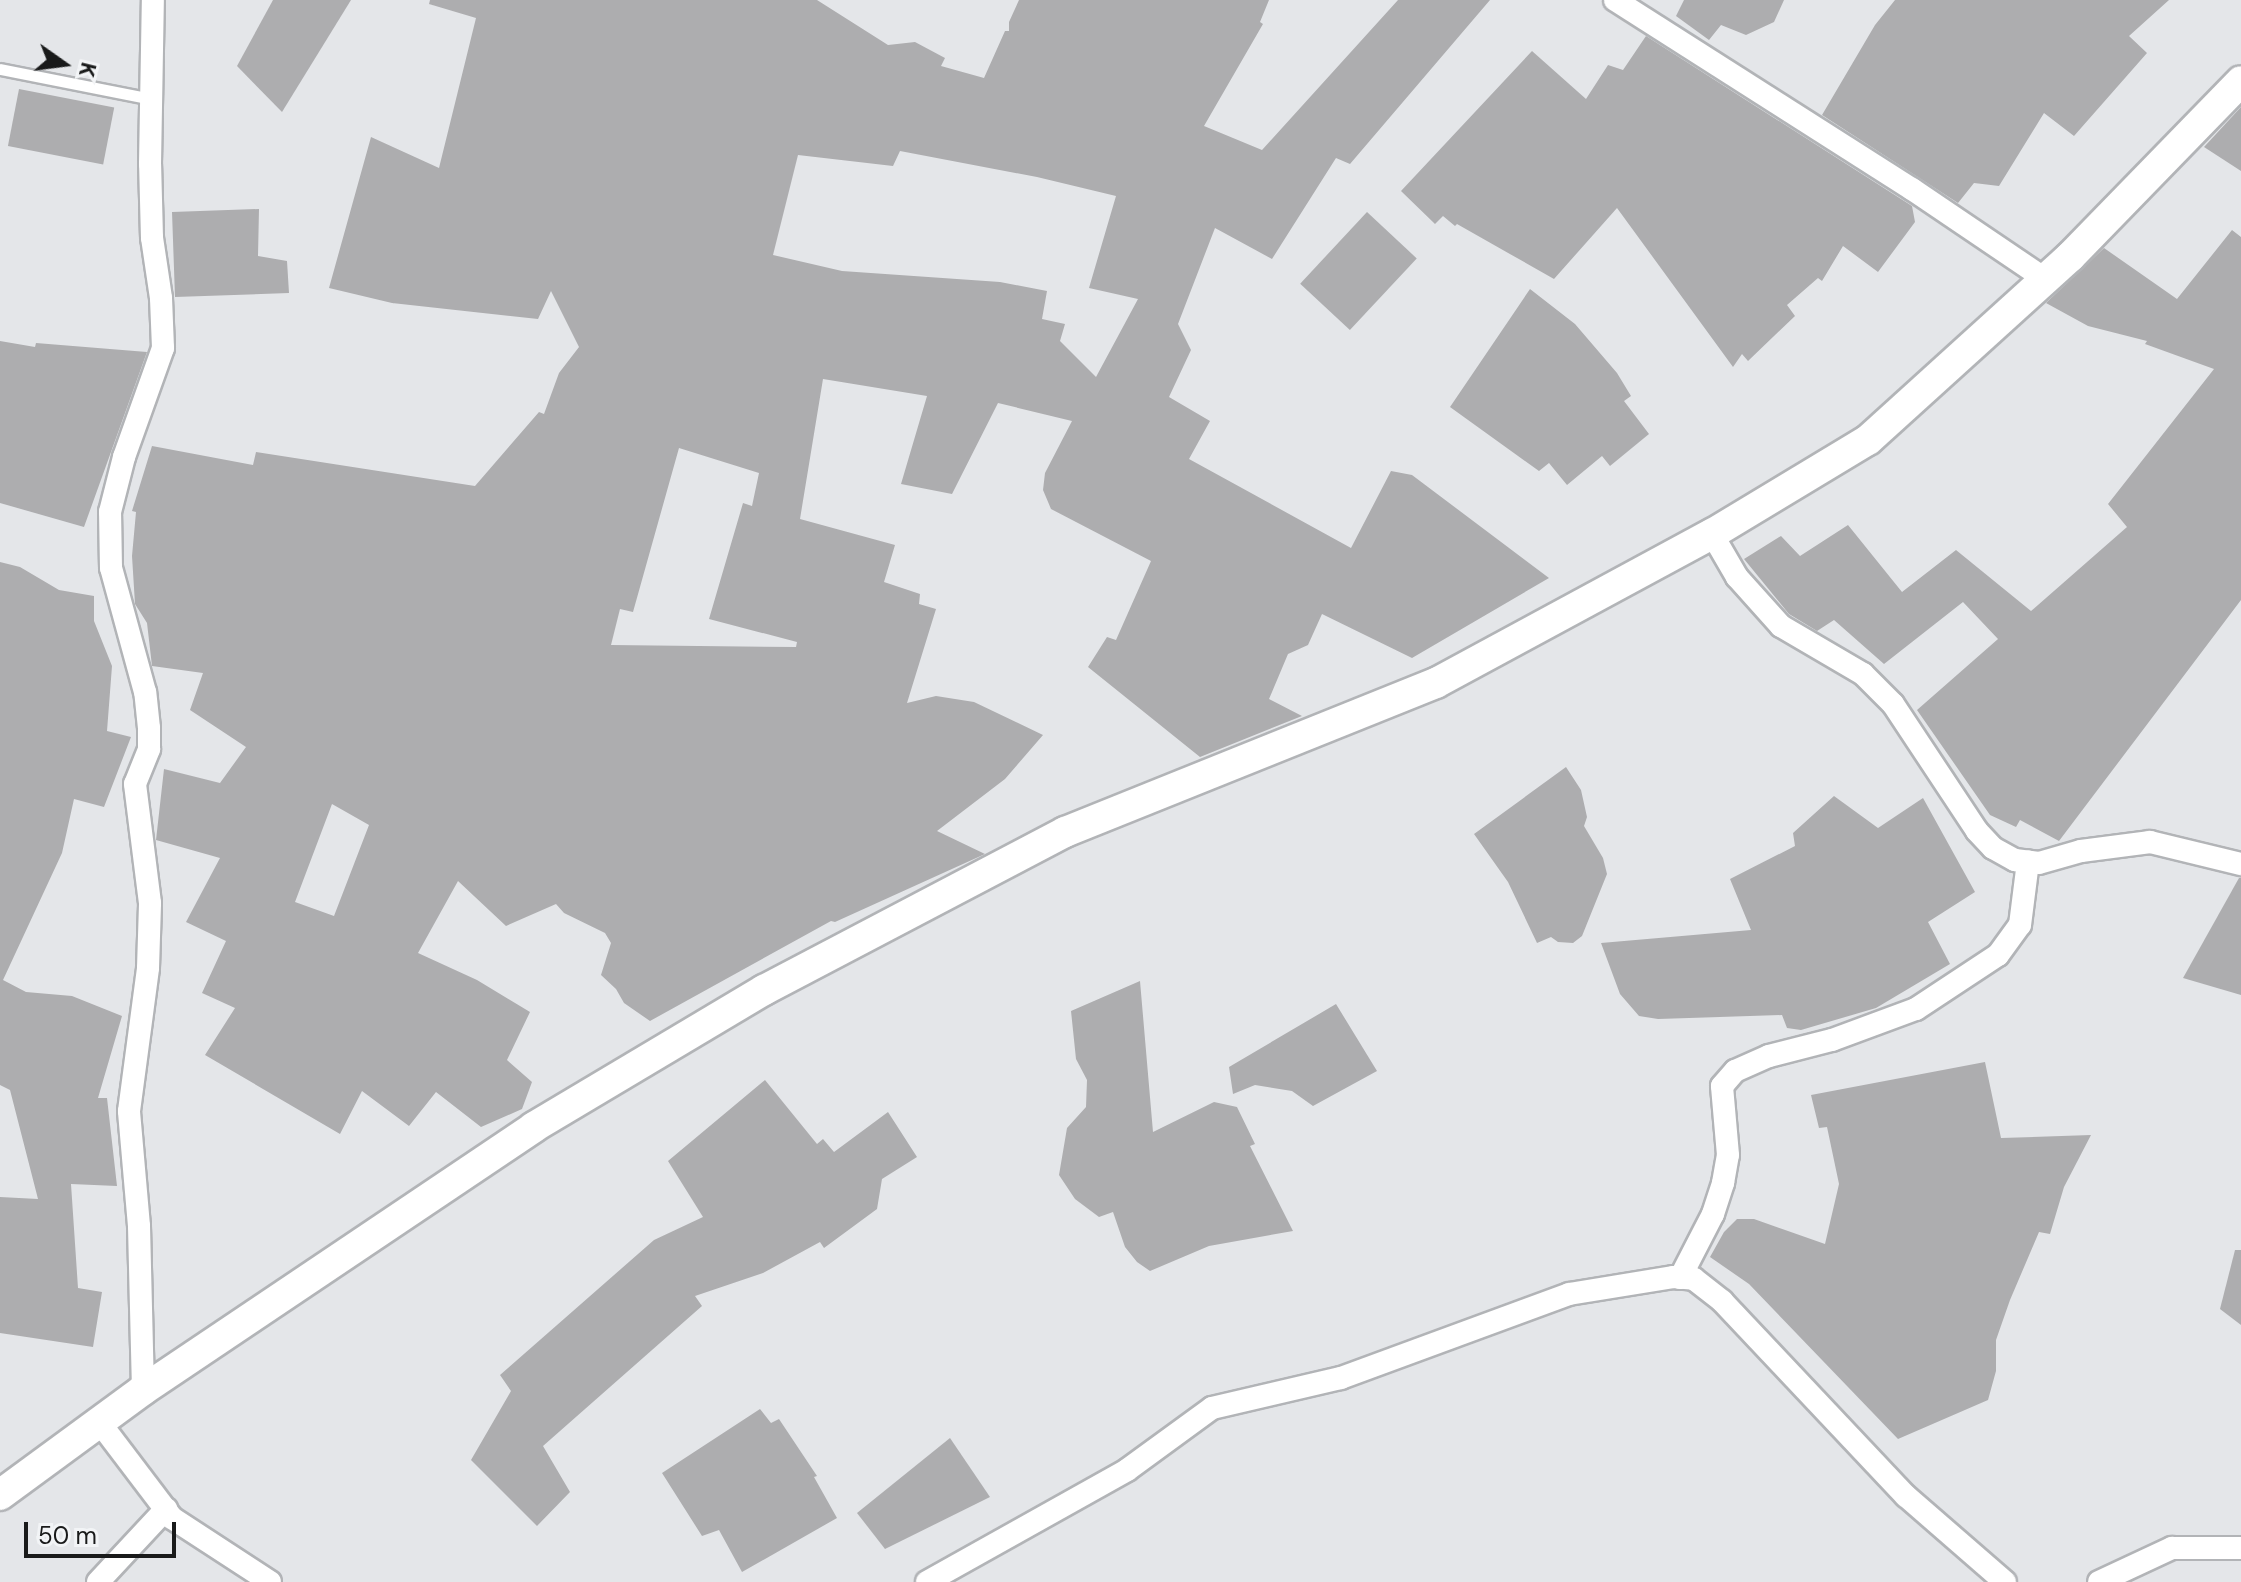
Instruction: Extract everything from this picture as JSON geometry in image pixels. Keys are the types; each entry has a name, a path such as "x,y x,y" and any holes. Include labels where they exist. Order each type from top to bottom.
{"street":[{"path":"143,1390 139,1226 129,1111 148,968 150,903 135,784 149,749 149,728 145,692 111,568 110,512 124,457 163,348 161,298 152,238 153,0"},
{"path":"1615,0 1912,189 2045,279"},
{"path":"0,1495 143,1390 534,1127 764,990 1065,832 1436,683 1712,534 1868,440 2045,279 2241,81"},
{"path":"1712,534 1737,577 1781,626 1863,674 1893,704 1977,831 1993,848 2015,860 2039,863 2081,851 2150,842 2241,864"},
{"path":"1680,1278 1713,1214 1723,1183 1728,1155 1722,1086 1735,1071 1769,1056 1832,1040 1916,1009 1998,955 2020,925 2026,902 2028,862"},
{"path":"927,1582 1127,1470 1212,1408 1341,1378 1569,1294 1680,1278 1694,1279 1722,1301 1906,1496 2005,1582"},
{"path":"100,1423 172,1518 270,1582"},
{"path":"98,1582 166,1509"},
{"path":"2099,1582 2172,1548 2241,1548"}],"lane":[{"path":"0,69 152,99"}],"building":[{"path":"273,0 351,0 282,112 237,66"},
{"path":"430,0 817,0 888,45 915,42 945,58 941,66 984,78 1005,31 1009,31 1009,22 1019,0 1269,0 1260,22 1263,24 1204,126 1262,150 1398,0 1490,0 1350,164 1336,158 1272,259 1215,228 1178,324 1191,350 1169,397 1210,421 1189,459 1351,548 1391,471 1412,475 1549,578 1412,658 1322,614 1308,645 1288,654 1269,699 1302,716 1200,757 1088,667 1107,637 1116,640 1151,561 1051,509 1043,490 1045,473 1072,421 998,403 952,494 901,484 927,396 823,379 800,519 895,545 884,582 920,594 919,604 936,609 907,703 936,696 974,702 1043,735 1005,779 937,831 985,854 835,922 831,921 650,1021 624,1003 616,989 601,975 611,943 605,933 564,913 556,904 506,926 458,881 418,953 477,980 530,1012 507,1060 532,1082 522,1109 481,1127 436,1092 409,1126 362,1091 340,1134 205,1055 235,1008 202,993 226,941 186,922 220,858 156,840 164,769 220,783 246,747 190,710 203,673 152,666 147,623 135,604 132,556 136,512 132,511 152,446 253,465 256,452 475,486 539,412 544,414 559,373 579,347 551,291 538,319 392,303 329,288 371,137 439,168 476,18 429,4","holes":["900,151 1037,177 1116,196 1089,288 1138,299 1096,377 1060,341 1065,324 1042,319 1047,291 1000,282 842,271 773,255 798,155 893,166","679,448 759,473 752,506 743,503 709,619 797,642 796,647 611,645 620,609 633,612","332,804 369,825 334,916 295,902"]},
{"path":"1684,0 1784,0 1774,22 1746,35 1721,25 1709,40 1676,16"},
{"path":"1895,0 2169,0 2129,36 2147,53 2074,136 2044,113 1999,186 1974,183 1958,203 1822,115 1875,25"},
{"path":"1646,36 1912,206 1915,222 1878,272 1843,246 1822,281 1818,278 1787,305 1795,316 1748,361 1742,354 1733,367 1617,208 1554,279 1457,224 1455,226 1443,216 1435,224 1401,191 1532,51 1586,99 1608,65 1623,70"},
{"path":"19,89 114,108 103,164 8,146"},
{"path":"2241,107 2241,171 2204,147"},
{"path":"259,209 258,256 287,261 289,293 175,297 172,212"},
{"path":"1367,212 1417,258 1350,330 1300,284"},
{"path":"2232,230 2241,237 2241,600 2059,841 2020,820 2016,827 1990,815 1917,710 1998,639 1963,602 1884,664 1834,620 1817,631 1789,614 1744,559 1781,536 1800,556 1848,525 1902,592 1956,550 2031,611 2127,527 2108,504 2214,369 2145,344 2147,341 2088,326 2046,303 2104,248 2177,299"},
{"path":"1530,289 1575,324 1617,373 1631,396 1624,401 1649,434 1610,466 1602,456 1567,485 1549,463 1539,471 1450,407"},
{"path":"0,341 35,347 36,343 147,352 84,527 0,503"},
{"path":"0,562 20,567 59,590 94,596 94,621 112,666 107,731 131,737 104,807 74,799 62,853 3,980 26,992 72,996 122,1016 98,1098 107,1098 117,1186 71,1184 78,1288 102,1292 93,1347 0,1333 0,1197 38,1199 10,1090 0,1085"},
{"path":"1566,767 1581,790 1587,817 1584,826 1603,858 1607,874 1582,936 1573,943 1558,942 1551,937 1537,943 1508,882 1474,834"},
{"path":"1834,796 1878,828 1923,798 1975,892 1928,922 1950,964 1876,1008 1801,1030 1787,1028 1782,1015 1658,1019 1639,1016 1620,994 1601,943 1751,930 1730,879 1795,846 1793,833"},
{"path":"2241,878 2241,995 2183,978"},
{"path":"1140,981 1153,1132 1214,1102 1237,1107 1255,1144 1250,1146 1293,1231 1209,1246 1150,1271 1137,1262 1125,1247 1113,1212 1099,1217 1075,1199 1059,1175 1067,1128 1086,1107 1087,1080 1076,1059 1071,1011"},
{"path":"1336,1004 1377,1071 1313,1106 1292,1091 1255,1085 1233,1094 1229,1067"},
{"path":"1985,1062 2001,1138 2091,1135 2064,1187 2050,1234 2039,1232 2010,1300 1996,1340 1996,1371 1988,1400 1898,1439 1749,1284 1710,1257 1724,1232 1737,1219 1754,1219 1825,1244 1839,1184 1827,1127 1819,1128 1811,1095"},
{"path":"765,1080 817,1144 823,1139 834,1152 888,1112 917,1157 882,1179 877,1209 824,1248 820,1242 763,1273 695,1296 702,1306 543,1446 570,1492 537,1526 471,1460 511,1391 500,1375 654,1240 703,1217 668,1161"},
{"path":"2235,1250 2241,1250 2241,1325 2220,1309"},
{"path":"760,1409 771,1423 779,1419 817,1476 814,1477 837,1518 742,1572 719,1530 702,1536 662,1473"},
{"path":"950,1438 990,1497 885,1549 857,1513"}]}
